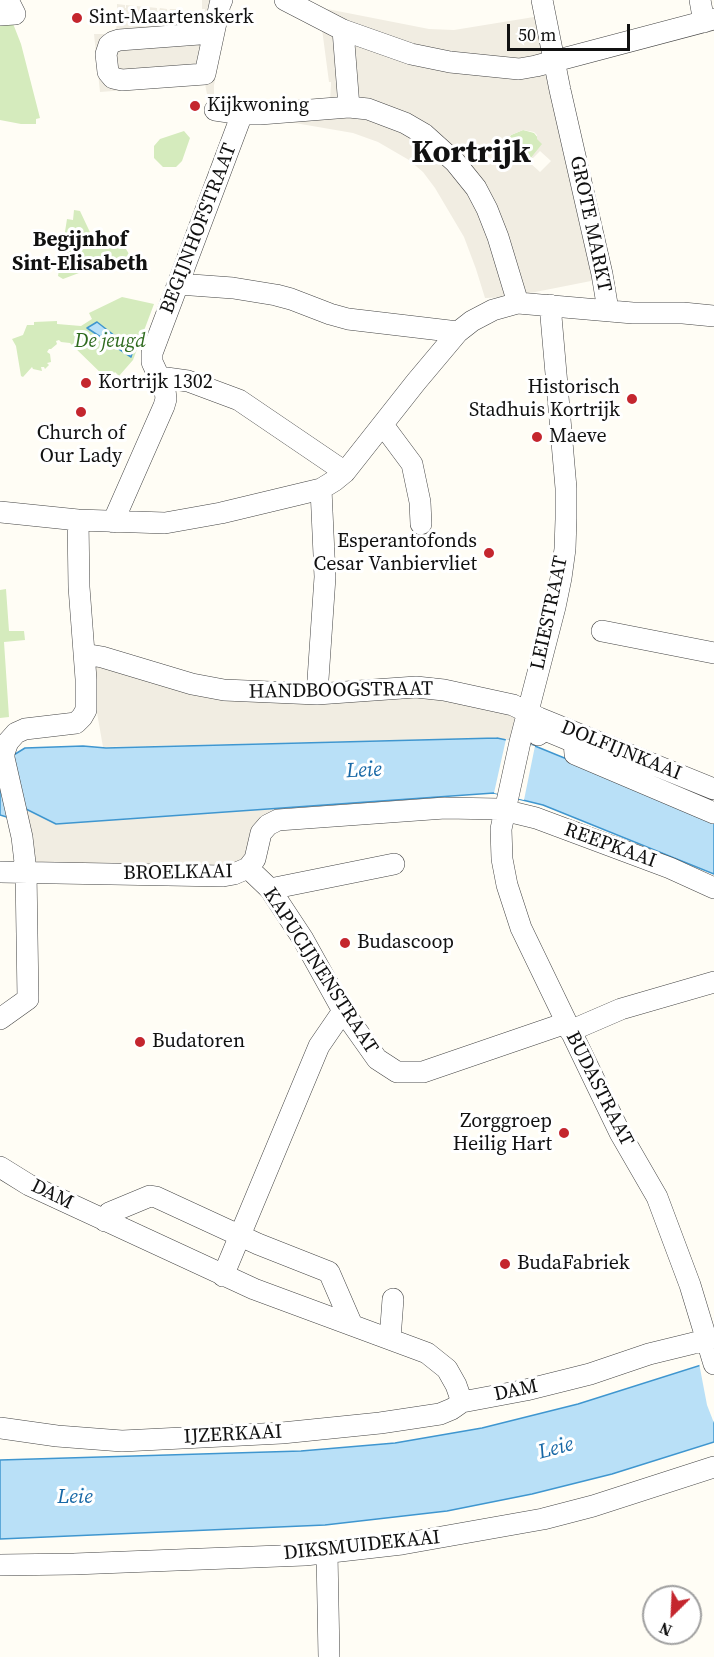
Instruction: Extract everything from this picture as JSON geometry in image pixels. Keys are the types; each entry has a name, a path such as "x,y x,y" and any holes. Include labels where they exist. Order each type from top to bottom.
{"street":[{"path":"213,33 113,42 109,45 106,54 108,72 113,78 122,80 206,74 213,33 222,0"},
{"name":"GROTE MARKT","path":"518,303 608,310 542,0"},
{"path":"295,2 343,30 411,54 450,62 519,69 709,21 700,0"},
{"path":"343,30 348,108"},
{"path":"0,512 78,520 165,523 193,519 321,489 345,472 458,332 482,315 518,303 498,237 476,188 455,162 424,134 405,123 368,109 348,108 260,114 214,110"},
{"name":"BEGIJNHOFSTRAAT","path":"112,522 164,406 166,395 151,359 152,353 242,114"},
{"path":"178,284 233,288 276,295 339,317 458,332"},
{"name":"LEIESTRAAT","path":"506,803 529,739 528,711 555,607 565,549 566,488 550,305"},
{"path":"608,310 714,316"},
{"path":"159,377 188,381 239,400 345,472"},
{"path":"383,425 412,465 420,502 421,524"},
{"path":"317,694 325,577 321,489"},
{"path":"0,1019 28,999 26,871 22,837 4,758 8,742 16,733 26,729 76,723 86,710 79,587 78,520"},
{"path":"602,631 714,653"},
{"name":"HANDBOOGSTRAAT","path":"84,654 102,657 192,684 224,690 317,694 430,687 513,705 528,711"},
{"name":"DOLFIJNKAAI","path":"528,711 539,718 714,789"},
{"path":"529,739 546,730 574,742 575,754 714,813"},
{"name":"BROELKAAI","path":"0,872 223,876 242,872 248,868 255,859 261,833 268,825 278,820 506,803"},
{"name":"REEPKAAI","path":"506,803 536,818 670,868 714,888"},
{"name":"BUDASTRAAT","path":"506,803 501,829 501,847 507,885 521,928 620,1133 657,1197 690,1285 711,1355"},
{"path":"270,889 394,864"},
{"name":"KAPUCIJNENSTRAAT","path":"248,868 270,889 303,939 343,1011 377,1059 397,1072 423,1072 714,982"},
{"path":"223,1276 319,1046 343,1011"},
{"name":"DAM","path":"0,1167 29,1185 223,1276 288,1303 427,1353 447,1369 462,1402 548,1385 590,1374 649,1354 694,1343 711,1355"},
{"path":"105,1221 109,1213 150,1197 156,1197 240,1236 328,1272 352,1325"},
{"path":"390,1339 393,1299"},
{"name":"IJZERKAAI","path":"0,1428 33,1434 102,1440 272,1434 331,1429 440,1414 462,1402"},
{"name":"DIKSMUIDEKAAI","path":"0,1565 294,1556 402,1545 543,1519 593,1506 714,1467"},
{"path":"327,1553 329,1657"}],"green space":[{"path":"12,21 21,44 40,118 36,119 36,124 0,120 0,22"},
{"path":"523,130 534,133 543,144 526,164 520,165 507,156 505,144 511,135"},
{"path":"184,131 190,138 182,161 176,167 163,167 154,158 154,146 160,139"},
{"path":"74,210 80,211 96,245 116,232 136,266 122,259 63,279 58,276 67,219 73,220"},
{"name":"De jeugd","path":"122,297 154,304 133,360 119,376 115,372 108,380 70,343 59,340 47,352 50,354 51,362 47,363 49,365 45,369 41,367 42,371 32,367 23,377 21,376 16,346 12,339 23,335 27,325 34,325 34,322 57,321 57,324 81,326 92,319 89,313"},
{"path":"6,589 9,631 24,631 25,640 4,642 9,717 0,718 0,590"}],"shaded area":[{"path":"202,0 232,0 214,85 214,98 208,99 205,84 100,92 94,34 113,34 116,31 117,20 120,20 120,17 117,17 117,4 125,5 125,8 126,5 135,6 135,9 137,6 145,7 147,10 148,7 157,8 157,11 160,8 167,9 169,12 170,9 176,9 178,13 179,10 199,11 201,14 205,11 202,9"},
{"path":"322,8 429,29 454,30 534,17 596,280 510,297 485,298 464,237 423,172 409,160 378,142 353,133 289,122 330,101 331,82 329,82 322,29","holes":["523,130 534,132 542,144 526,164 520,165 507,156 505,144 511,135","540,151 551,161 540,172 529,162"]},
{"path":"92,664 198,690 416,693 521,713 515,741 497,738 103,747 89,667"},
{"path":"282,807 283,812 240,867 42,868 32,861 26,809"}],"water":[{"path":"97,322 133,350 131,357 87,328"},
{"path":"497,738 535,746 714,819 714,874 543,805 494,793 56,824 26,809 10,818 0,815 0,759 12,756 25,748"},
{"name":"Leie","path":"714,1361 714,1442 612,1474 532,1494 447,1511 325,1525 0,1539 0,1460 301,1451 395,1443 482,1428 578,1404"}],"pier":[{"path":"506,739 535,746 524,800 494,793"},
{"path":"714,1358 714,1423 707,1405 699,1363"}],"place":[{"name":"Sint-Maartenskerk","path":"77,18"},
{"name":"Kijkwoning","path":"195,106"},
{"name":"Kortrijk 1302","path":"86,383"},
{"name":"Historisch Stadhuis Kortrijk","path":"632,399"},
{"name":"Church of Our Lady","path":"81,412"},
{"name":"Maeve","path":"537,437"},
{"name":"Esperantofonds Cesar Vanbiervliet","path":"489,553"},
{"name":"Budascoop","path":"345,943"},
{"name":"Budatoren","path":"140,1042"},
{"name":"Zorggroep Heilig Hart","path":"564,1133"},
{"name":"BudaFabriek","path":"505,1264"}],"district":[{"name":"Kortrijk","path":"471,154"},
{"name":"Begijnhof Sint-Elisabeth","path":"80,253"}]}
